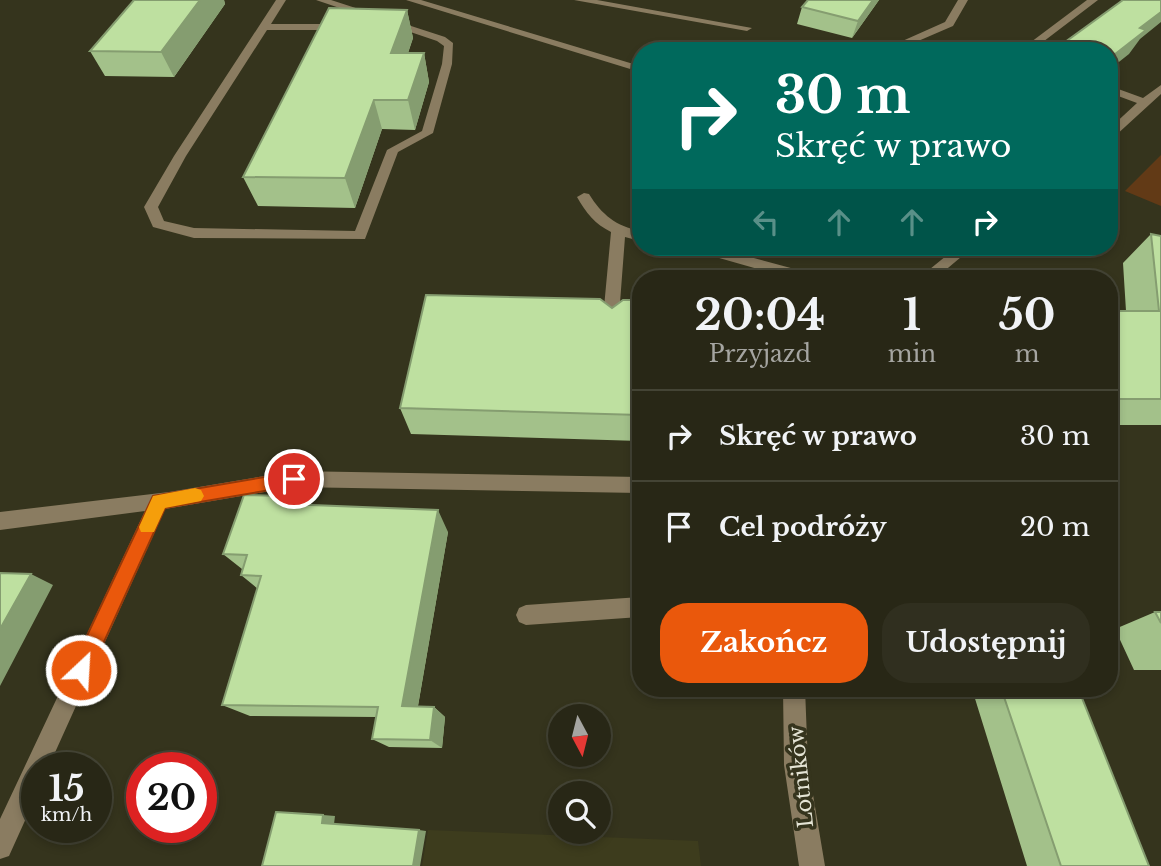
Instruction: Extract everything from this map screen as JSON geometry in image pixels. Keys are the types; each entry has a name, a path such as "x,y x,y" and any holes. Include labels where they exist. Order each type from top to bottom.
{"street":[{"path":"281,0 180,156 151,207 158,224 194,233 360,236 393,150 427,133 447,64 449,45 441,39 321,0"},
{"path":"411,0 632,67"},
{"path":"579,0 747,28"},
{"path":"906,42 949,24 964,0"},
{"path":"1036,42 1093,0"},
{"path":"264,27 351,27"},
{"path":"365,27 405,27"},
{"path":"1118,127 1161,88"},
{"path":"1118,92 1147,103"},
{"path":"584,197 592,213 618,232 632,235"},
{"path":"610,329 618,232"},
{"path":"737,256 782,270"},
{"path":"937,270 955,256"},
{"path":"0,522 159,501 294,479 632,485"},
{"path":"0,847 159,501"},
{"path":"527,615 632,608"},
{"name":"Lotników","path":"794,697 796,765 813,866"}],"shaded area":[{"path":"1161,155 1161,206 1125,191"},
{"path":"428,830 548,835 548,844 611,844 611,837 698,841 701,866 422,866"}],"building":[{"path":"134,0 200,0 161,52 90,51"},
{"path":"808,0 873,0 858,21 802,7"},
{"path":"1123,0 1161,0 1161,12 1140,28 1146,30 1118,52 1118,42 1065,42"},
{"path":"329,8 407,10 391,53 424,53 408,100 374,100 345,178 243,177"},
{"path":"1151,234 1161,236 1161,399 1118,399 1118,311 1159,311"},
{"path":"426,295 600,299 612,308 623,300 632,300 632,415 400,408"},
{"path":"244,495 288,496 286,504 438,510 402,706 434,707 430,740 372,739 378,707 222,705 261,576 241,575 247,555 223,554"},
{"path":"0,573 31,574 0,629"},
{"path":"1155,612 1161,612 1161,623"},
{"path":"1004,697 1082,697 1149,866 1061,866"},
{"path":"276,812 323,815 322,823 419,830 413,866 262,866"}],"slow traffic":[{"path":"148,527 159,501 195,496"}],"route":[{"path":"81,670 159,501 294,479"}]}
